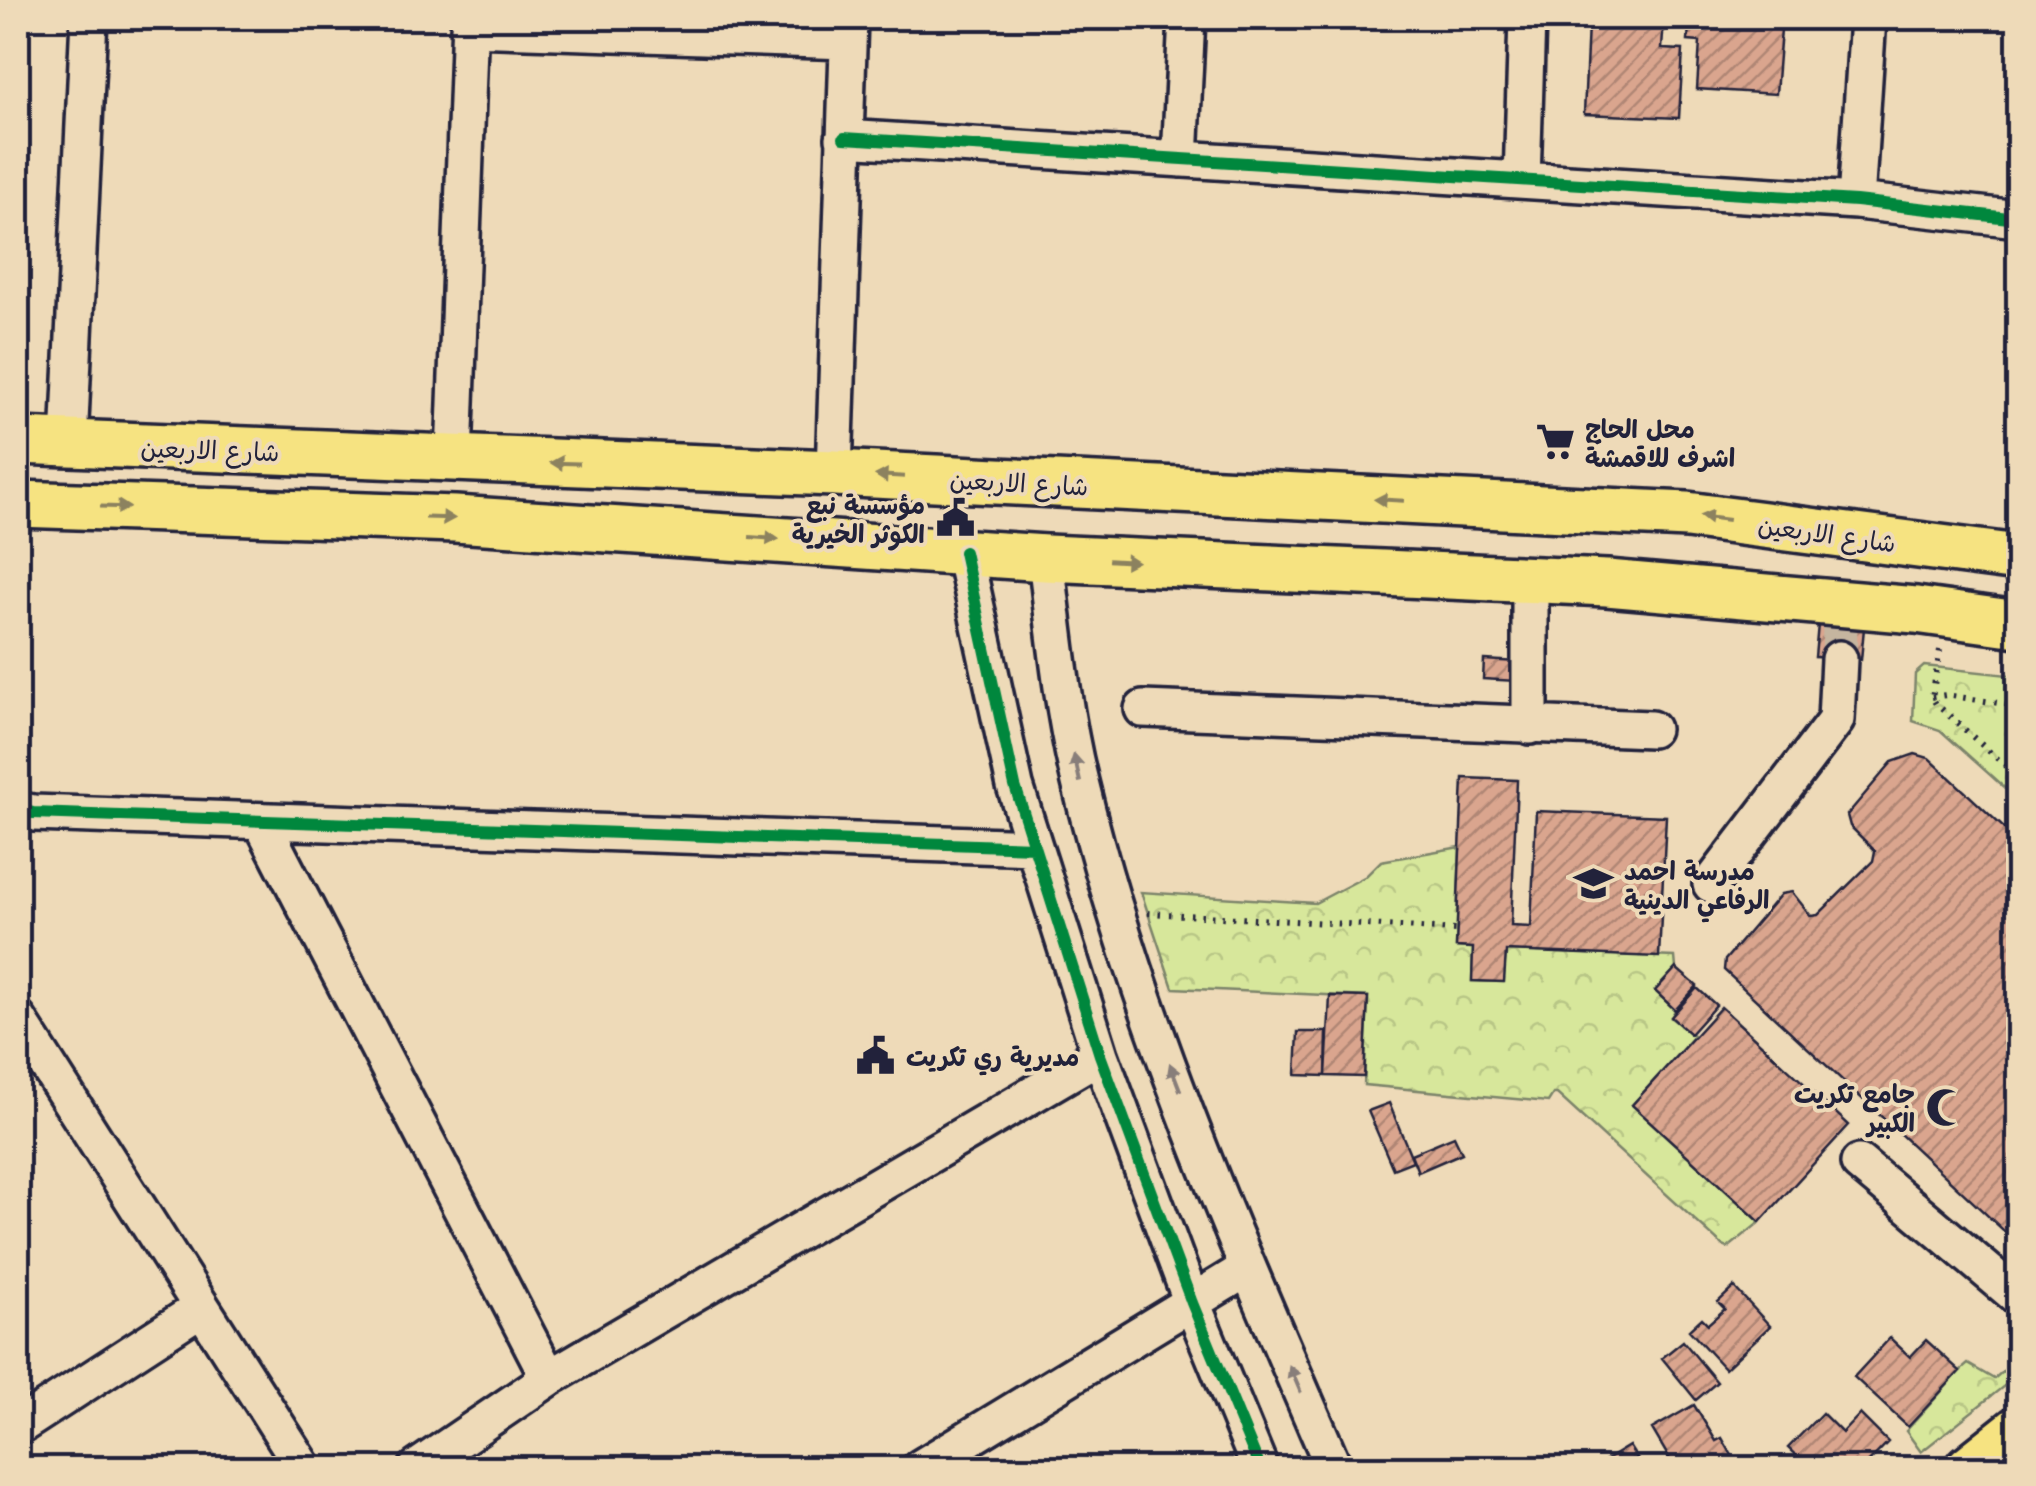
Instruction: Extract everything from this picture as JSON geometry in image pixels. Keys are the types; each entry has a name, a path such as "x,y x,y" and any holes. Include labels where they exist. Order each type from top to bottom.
{"main road":[{"name":"شارع الاربعين","path":"18,442 834,473 1687,514 2018,558"},
{"path":"18,504 454,518 1046,558 1607,583 1840,629 1946,614 2018,624"},
{"path":"1508,506 1523,526 1524,551 1510,573 1514,580"},
{"path":"1607,511 1584,531 1580,547 1593,576 1607,583"},
{"path":"1969,1468 2018,1429"}],"street":[{"path":"69,444 89,18"},
{"path":"1180,159 1188,18"},
{"path":"1522,180 1527,18"},
{"path":"1856,201 1868,18"},
{"path":"454,458 470,23 849,29 834,473"},
{"path":"844,138 1856,201 2018,219"},
{"path":"964,552 1001,729 1100,1055 1192,1302 1260,1468"},
{"path":"1046,558 1066,715 1116,911 1155,1026 1248,1268 1334,1468"},
{"path":"1514,580 1530,726"},
{"path":"1712,884 1836,720 1840,629"},
{"path":"1143,709 1652,729"},
{"path":"18,810 33,814 1034,847"},
{"path":"261,822 549,1378"},
{"path":"18,1020 304,1468"},
{"path":"417,1468 549,1378 1100,1055"},
{"path":"1859,1164 2018,1297"},
{"path":"920,1468 1248,1268"},
{"path":"18,1427 202,1308"}],"path":[{"path":"1946,614 1932,697 2018,777"},
{"path":"1932,697 1946,695 2018,706"},
{"path":"1116,911 1456,930"}],"green space":[{"path":"1924,666 2018,676 2018,800 1940,730 1913,721 1915,674"},
{"path":"1460,847 1456,947 1473,948 1472,981 1503,982 1506,951 1675,957 1676,968 1655,991 1675,1010 1671,1018 1694,1036 1632,1105 1760,1222 1728,1248 1557,1094 1548,1102 1364,1085 1368,997 1173,988 1141,892 1315,903 1366,876 1381,861"},
{"path":"2018,1358 2018,1375 1921,1452 1906,1431 1960,1371 1968,1364 1994,1379"}],"building":[{"path":"1620,18 1664,18 1662,49 1683,50 1679,118 1584,114 1588,24 1620,26"},
{"path":"1689,23 1781,29 1776,94 1697,89 1700,42 1688,41"},
{"path":"1818,624 1864,628 1861,660 1815,657"},
{"path":"1484,660 1518,662 1516,681 1483,679"},
{"name":"جامع تكريت الكبير","path":"1915,754 1929,758 2018,841 2018,1244 1724,970 1725,960 1781,894 1792,892 1811,916 1818,915 1873,861 1875,851 1850,826 1847,815 1892,762"},
{"path":"1463,778 1517,780 1511,926 1531,927 1536,811 1666,816 1659,957 1506,951 1504,982 1472,981 1473,948 1456,947"},
{"path":"1676,968 1697,986 1675,1010 1655,991"},
{"path":"1697,988 1716,1005 1690,1034 1671,1017"},
{"path":"1330,996 1368,997 1364,1077 1326,1076"},
{"path":"1721,1007 1849,1125 1760,1222 1632,1105"},
{"path":"1298,1032 1327,1032 1326,1076 1296,1075"},
{"path":"1389,1103 1413,1161 1393,1169 1368,1111"},
{"path":"1454,1136 1462,1153 1418,1172 1411,1154"},
{"path":"1734,1287 1770,1326 1725,1369 1689,1330 1702,1318 1708,1324 1725,1309 1718,1302"},
{"path":"1890,1338 1910,1357 1926,1340 1960,1371 1908,1427 1854,1377"},
{"path":"1683,1341 1717,1382 1696,1400 1662,1358"},
{"path":"1694,1405 1716,1441 1722,1438 1734,1459 1719,1468 1675,1468 1652,1429"},
{"path":"1822,1413 1842,1433 1860,1414 1888,1442 1863,1468 1809,1468 1788,1448"},
{"path":"1629,1446 1643,1468 1593,1468"}],"tunnel":[{"path":"1839,659 1840,626"}],"cycle path":[{"path":"844,138 1856,201 2018,219"},
{"path":"964,552 1015,786 1100,1055 1192,1303 1260,1468"},
{"path":"18,810 1034,847"}],"place":[{"name":"محل الحاج اشرف للاقمشة","path":"1555,442"},
{"name":"مؤسسة نبع الكوثر الخيرية","path":"955,518"},
{"name":"مدرسة احمد الرفاعي الدينية","path":"1594,884"},
{"name":"مديرية ري تكريت","path":"876,1056"},
{"name":"جامع تكريت الكبير","path":"1945,1107"}]}
